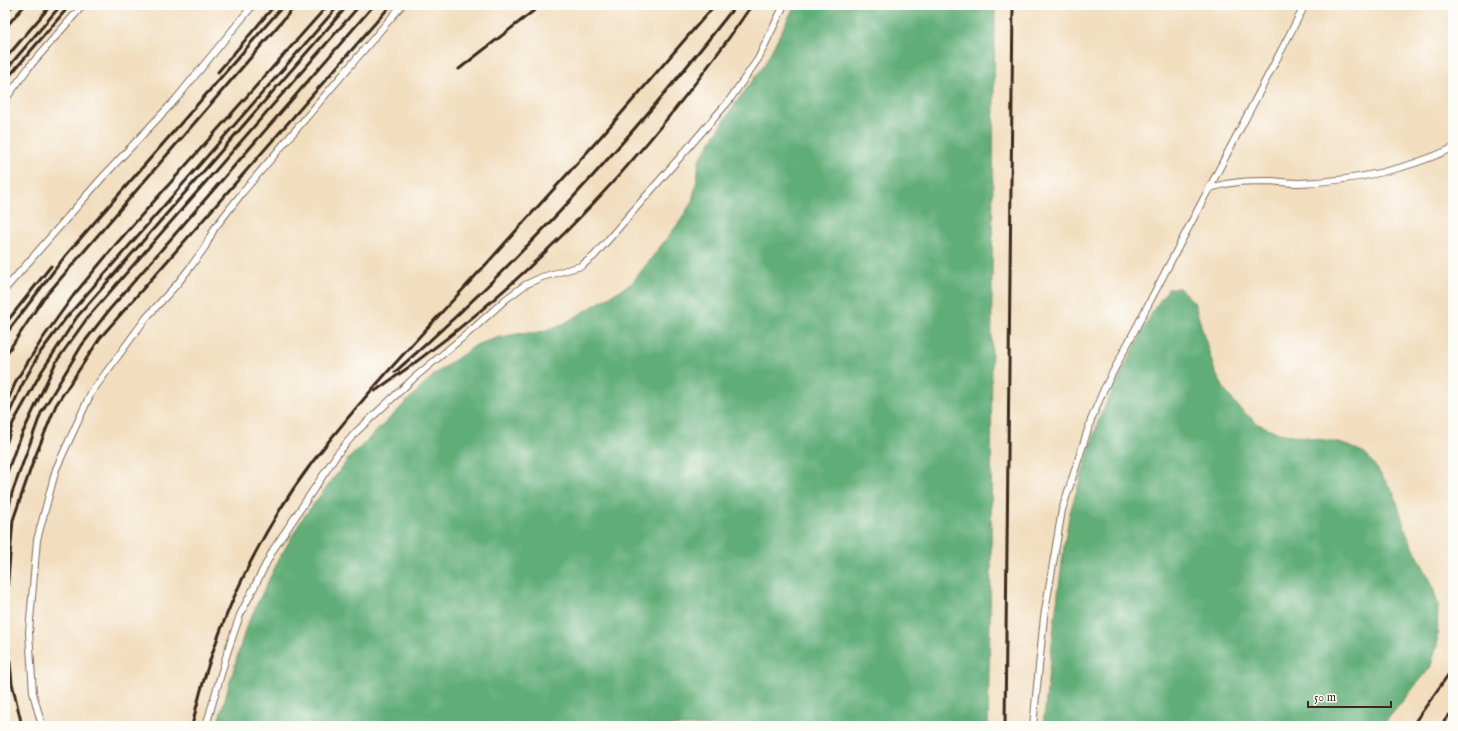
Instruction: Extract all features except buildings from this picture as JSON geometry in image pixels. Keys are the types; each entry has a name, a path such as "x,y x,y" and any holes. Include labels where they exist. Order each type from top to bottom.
{"lane":[{"path":"5,100 29,67 83,5"},
{"path":"5,289 101,179 176,99 253,5"},
{"path":"42,726 33,693 29,632 37,540 56,469 91,393 146,318 178,283 192,265 214,229 242,193 402,5"},
{"path":"206,726 228,650 244,609 273,550 338,453 356,432 414,378 474,328 506,298 525,285 542,277 581,266 594,256 728,102 758,58 784,5"},
{"path":"1033,726 1044,617 1062,510 1091,420 1104,389 1211,188 1305,5"},
{"path":"1211,188 1223,184 1245,181 1298,183 1361,176 1393,169 1453,148"}],"green space":[{"path":"795,5 995,5 991,568 988,726 217,726 246,627 279,559 302,519 350,457 435,374 476,345 496,338 540,332 560,326 632,283 681,220 692,201 697,180 699,160 735,104 763,67"},
{"path":"1169,288 1179,288 1194,302 1215,372 1226,392 1240,409 1258,424 1279,433 1347,445 1367,455 1394,493 1407,535 1431,582 1438,604 1437,646 1430,668 1382,726 1043,726 1054,625 1070,512 1100,416 1154,309"}],"railway":[{"path":"5,14 13,5"},
{"path":"5,28 25,5"},
{"path":"5,59 51,5"},
{"path":"5,71 61,5"},
{"path":"5,81 70,5"},
{"path":"218,72 275,5"},
{"path":"5,335 66,255 284,5"},
{"path":"5,356 43,299 296,5"},
{"path":"5,407 17,379 43,338 73,296 117,243 328,5"},
{"path":"5,423 21,387 39,354 66,318 339,5"},
{"path":"5,447 13,423 42,371 77,317 348,5"},
{"path":"5,478 17,445 56,362 88,317 360,5"},
{"path":"5,526 12,493 41,413 82,345 110,309 374,5"},
{"path":"5,614 13,520 33,462 56,405 100,338 391,5"},
{"path":"459,69 541,5"},
{"path":"192,726 212,655 224,621 239,587 255,553 273,521 314,460 356,408 422,333 591,148 715,5"},
{"path":"395,372 442,330 487,286 574,196 657,102 736,5"},
{"path":"375,391 430,351 483,309 582,216 671,114 713,60 752,5"},
{"path":"1005,726 1013,5"},
{"path":"5,324 51,266"},
{"path":"5,615 12,683 22,726"},
{"path":"1412,726 1453,668"},
{"path":"5,710 8,726"},
{"path":"1440,726 1453,711"}]}
